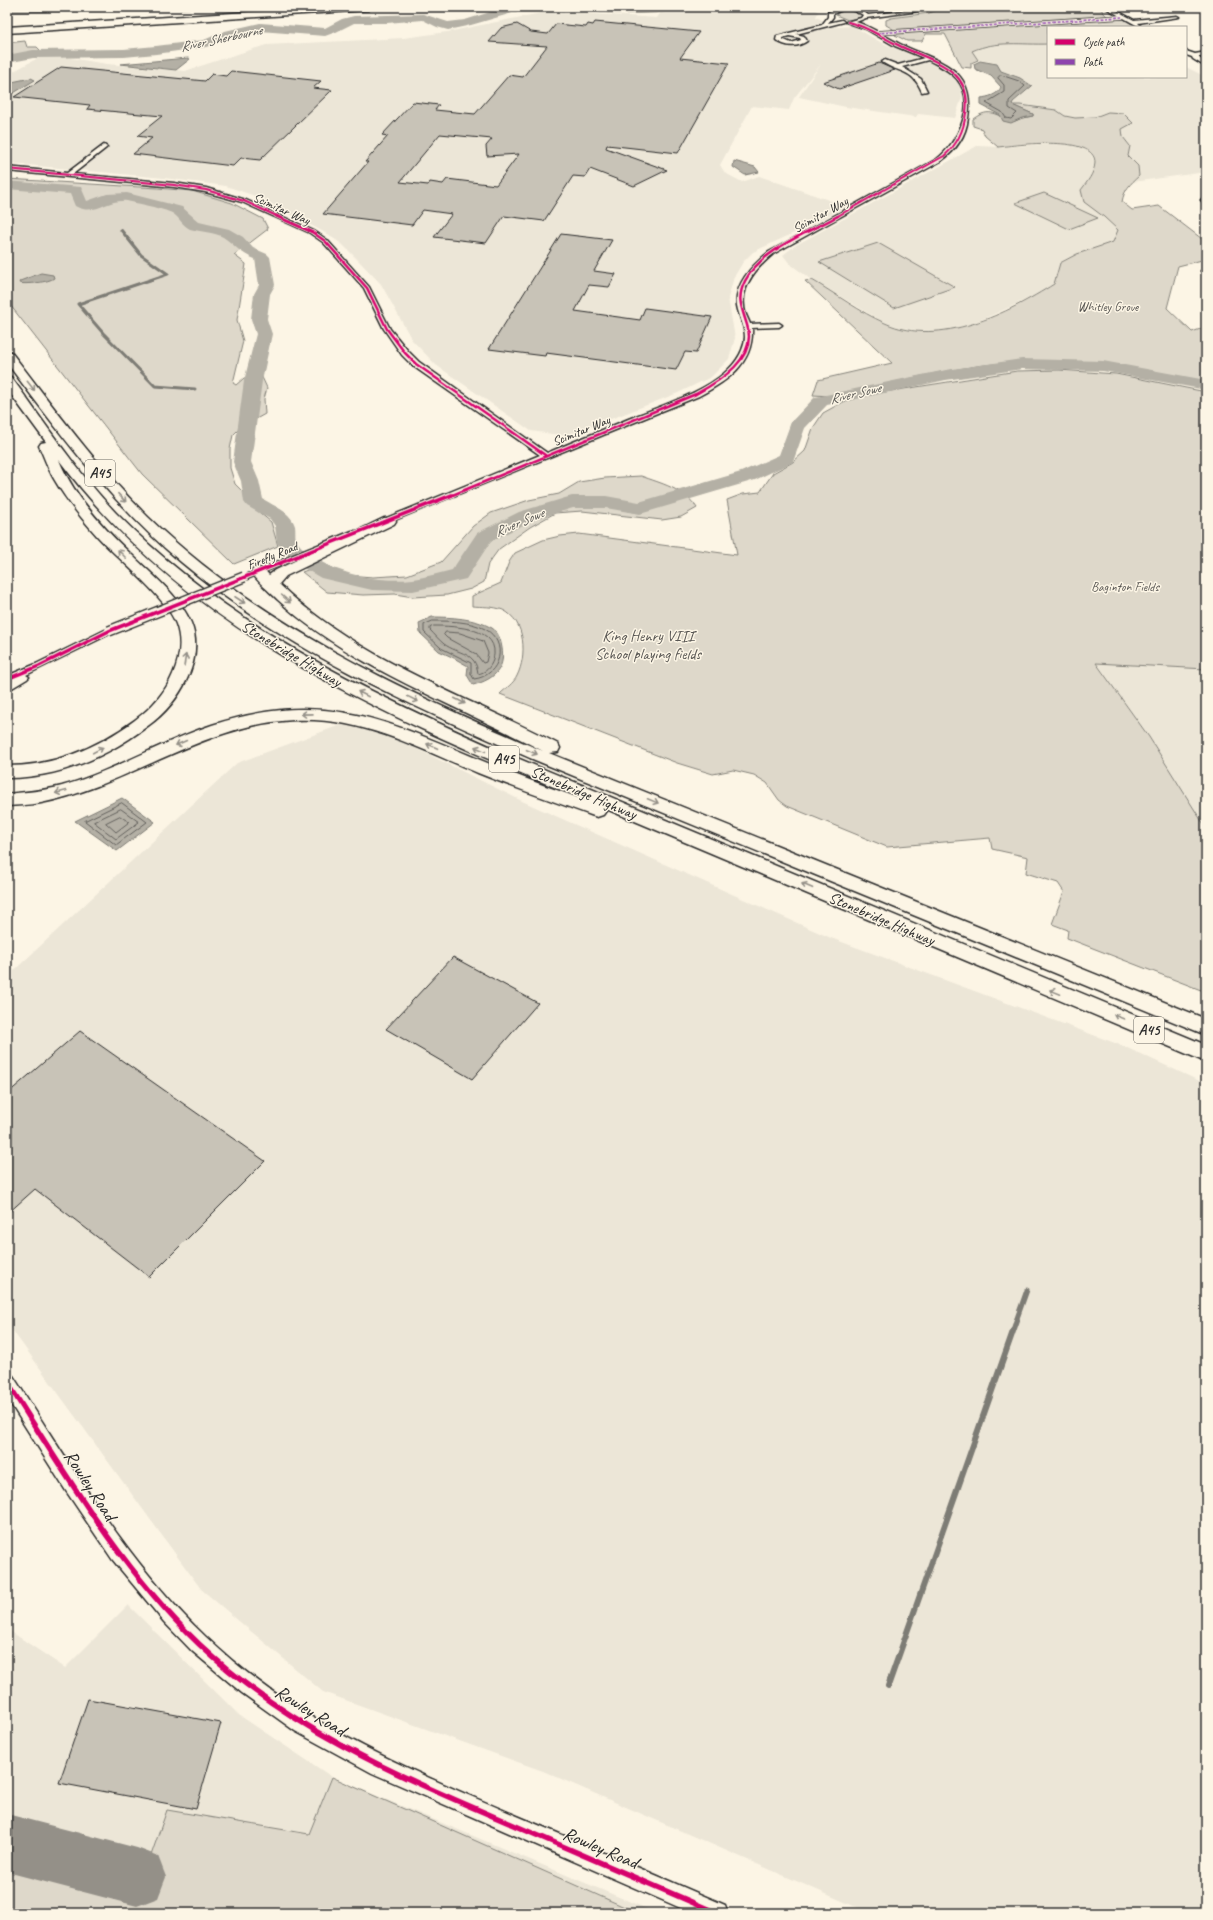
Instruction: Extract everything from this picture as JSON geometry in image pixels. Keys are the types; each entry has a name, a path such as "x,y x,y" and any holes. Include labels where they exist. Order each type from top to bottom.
{"highway":[{"path":"7,26 185,15 368,7"},
{"path":"7,30 302,10"},
{"path":"54,36 283,16 302,10"},
{"path":"82,16 185,15"},
{"name":"Stonebridge Highway","path":"7,355 86,456 143,520 179,553 233,595 292,634 350,668 411,698 536,754 1206,1027"},
{"name":"Stonebridge Highway","path":"7,380 95,496 133,537 210,602 272,644 322,674 394,711 499,757 1206,1054"},
{"path":"7,772 21,773 53,768 84,758 114,742 140,725 160,705 178,681 186,662 187,642 184,624 171,605 118,550 77,502 61,479 33,415"},
{"path":"258,572 275,574 338,543 389,521"},
{"path":"275,574 286,600 306,616 350,644 394,669 548,746 631,792"},
{"path":"7,800 40,797 70,790 104,778 184,742 219,729 255,719 312,714 355,719 384,727 558,797 650,829 706,843"}],"street":[{"path":"805,31 802,37 804,41 798,44 786,43 778,40 781,36 791,35 824,24 858,21 865,18 931,7"},
{"path":"1106,7 1140,26"},
{"path":"824,24 835,11 858,10 893,14"},
{"path":"858,10 866,14 865,18 874,31"},
{"path":"835,11 845,21 861,24 874,31 1122,17"},
{"path":"1133,22 1177,18"},
{"name":"Scimitar Way","path":"7,168 206,190 244,201 312,232 325,241 359,278 393,338 416,364 448,388 546,455 696,394 715,384 735,369 742,359 749,339 748,326 740,304 741,290 751,270 771,254 939,160 952,150 958,141 966,117 968,95 965,84 955,73 927,58 896,45 874,31"},
{"path":"791,35 802,37"},
{"path":"1187,53 1195,56 1206,54"},
{"path":"1195,56 1195,58 1206,65"},
{"path":"897,67 927,58"},
{"path":"886,62 920,80 924,87 924,92"},
{"path":"69,174 104,147"},
{"path":"1206,197 1204,200 1206,203"},
{"path":"748,326 779,325"},
{"path":"389,521 546,455"},
{"name":"Firefly Road","path":"7,679 39,666 109,631 258,572"},
{"name":"Firefly Road","path":"7,688 39,666"},
{"name":"Rowley Road","path":"7,1382 106,1536 138,1576 199,1644 252,1689 305,1726 339,1746 399,1775 717,1913"}],"shaded area":[{"path":"676,7 813,7 818,12 816,17 837,27 853,26 880,42 939,66 950,74 960,85 962,97 955,118 918,114 916,117 846,107 799,97 821,64 794,98 789,110 752,106 720,165 725,173 742,182 759,176 846,206 815,223 753,252 743,262 734,277 728,298 735,338 729,359 711,377 678,393 567,436 531,431 436,365 412,340 381,284 342,244 322,231 258,197 226,186 164,178 7,163 7,75 45,54 107,64 185,71 266,45 404,38 447,32 551,11 657,18 661,12 676,11"},
{"path":"1006,43 1047,44 1047,78 1187,78 1187,68 1206,77 1206,172 1132,182 1139,176 1138,166 1128,156 1130,146 1123,137 1122,129 1108,112 1095,117 1075,118 1065,116 1056,110 1012,105 1013,102 1029,89 1015,75 1001,71 997,64 978,60 972,51 983,47"},
{"path":"1063,143 1082,148 1091,154 1095,162 1091,176 1081,190 1118,230 1113,242 1077,254 1060,263 1054,284 1039,294 972,324 934,333 900,328 885,323 812,280 790,264 783,255 796,245 977,146 999,147"},
{"path":"1096,662 1206,669 1206,828 1149,737"},
{"path":"357,719 524,802 831,938 1123,1046 1206,1084 1206,1913 870,1913 543,1771 323,1692 201,1589 7,1323 7,977 237,763"},
{"path":"128,1605 239,1715 332,1777 657,1913 7,1913 7,1629 65,1668"}],"green space":[{"path":"7,7 210,7 101,11 7,12"},
{"path":"947,7 1094,7 1101,9 1105,15 1110,18 1116,20 1124,19 1134,26 1047,26 1047,44 1000,44 981,48 972,51 978,60 971,63 971,68 962,67 945,34 926,34 922,41 907,41 895,35 893,29 886,25 886,20 891,18 929,13"},
{"path":"847,10 861,13 862,17 848,20 836,15"},
{"path":"25,41 27,47 37,47 41,51 7,58 7,43"},
{"name":"Whitley Grove","path":"1012,105 1056,110 1065,116 1075,118 1095,117 1108,112 1123,113 1133,123 1122,129 1123,137 1130,146 1128,156 1138,166 1139,176 1124,194 1122,202 1132,210 1159,206 1206,242 1206,259 1178,266 1167,308 1192,332 1206,327 1206,383 1152,371 1122,367 1062,362 1032,362 977,366 922,376 831,396 813,395 818,380 892,363 805,281 812,280 857,308 885,323 906,330 928,332 973,324 1016,306 1054,284 1060,263 1077,254 1113,242 1118,230 1084,202 1081,190 1090,178 1093,171 1095,163 1092,154 1083,148 1054,143 998,147 985,136 982,129 973,126 973,119 984,113 994,113 1015,121 1033,116 1033,114"},
{"path":"7,179 192,191 232,203 263,219 268,229 234,255 246,264 237,320 243,341 233,383 236,385 244,378 261,375 267,388 264,399 265,414 240,428 233,435 230,449 230,468 235,484 244,493 249,504 271,522 278,546 234,564 142,474 7,301"},
{"path":"1044,193 1098,218 1069,229 1015,203"},
{"path":"878,243 955,287 894,308 819,262"},
{"path":"1059,370 1116,374 1206,392 1206,669 1096,663 1149,737 1206,828 1206,992 1067,938 1068,930 1052,924 1064,892 1058,883 1026,873 1028,857 992,849 990,838 887,847 787,806 779,800 767,783 754,775 733,770 713,774 677,763 500,694 514,681 520,668 523,649 520,630 511,615 503,610 491,607 472,606 472,596 501,583 509,562 515,553 543,540 579,534 737,555 727,500 743,494 760,492 773,473 793,462 805,451 813,428 823,413 843,402 866,395 1017,371"},
{"path":"641,476 679,491 692,501 697,508 681,517 662,520 582,511 555,513 530,527 499,549 488,564 484,582 471,589 447,595 413,597 395,594 363,595 327,592 302,572 310,569 334,574 373,577 407,575 441,562 473,526 491,513 529,500 559,494 579,482 605,478"},
{"path":"332,1777 638,1913 7,1913 7,1862 136,1898 167,1810 309,1834"}],"water":[{"path":"190,59 176,70 120,64"},
{"path":"980,61 997,64 1001,71 1020,78 1032,86 1013,102 1012,105 1033,114 1033,116 1022,118 1011,123 1003,121 1000,115 981,105 981,98 995,94 1001,87 991,76 975,69 974,64"},
{"path":"31,78 35,80 7,97 7,83"},
{"path":"734,161 755,167 759,172 745,175 733,167"},
{"path":"41,273 53,275 54,278 37,283 19,283 20,281"},
{"path":"432,617 470,620 494,629 500,639 502,651 501,665 498,671 488,679 473,685 467,675 468,666 439,651 420,633 419,623"},
{"path":"122,798 155,822 117,851 75,821"}],"building":[{"path":"595,22 699,32 680,58 729,63 678,153 607,145 606,148 667,170 634,186 590,169 585,177 573,176 544,221 504,216 486,243 434,237 452,214 423,210 412,225 323,214 368,162 365,162 388,136 382,135 413,102 439,105 435,110 475,114 509,75 523,77 547,46 489,42 501,28 517,24 531,32 548,34 556,24 586,27 588,24 593,25","holes":["440,134 492,139 486,146 487,156 519,154 496,185 447,179 443,184 430,182 428,185 400,182"]},
{"path":"879,63 895,70 839,89 823,82"},
{"path":"61,67 205,81 212,74 226,76 231,71 321,81 313,88 332,90 260,160 241,158 233,166 133,154 152,138 137,136 162,116 87,109 90,105 14,97"},
{"path":"561,234 612,240 594,271 616,274 609,287 589,285 575,311 640,320 645,308 712,317 696,353 685,352 676,370 546,353 545,356 489,349"},
{"path":"453,957 538,1003 472,1079 386,1029"},
{"path":"80,1031 265,1161 149,1277 35,1189 7,1214 7,1094"},
{"path":"88,1699 221,1723 196,1809 59,1783"}],"waterway":[{"name":"River Sherbourne","path":"7,59 33,54 124,53 156,50 206,43 229,34 260,27 325,32 332,30 346,21 354,19 426,17 444,26 458,25 503,11 522,7"},
{"name":"River Sherbourne","path":"583,7 621,11 665,9 668,7"},
{"name":"River Sowe","path":"7,185 76,190 80,203 84,205 92,206 107,198 127,197 177,210 194,225 224,232 238,240 248,251 262,257 267,285 262,294 259,319 264,334 253,381 242,462 250,481 254,502 277,515 285,525 287,543 302,559 328,574 372,584 413,585 459,575 484,537 526,516 572,502 606,502 640,508 748,476 787,458 797,426 821,401 946,375 1022,364 1103,366 1206,385"},
{"path":"121,230 141,255 168,274 78,304 103,333 155,386 195,389"},
{"path":"1016,1321 1027,1290"},
{"path":"888,1686 1017,1320"}],"taxiway":[{"path":"7,1843 137,1877"}],"marked path":[{"path":"877,33 1122,17"}],"cycle path":[{"path":"7,679 39,666 109,631 389,521 696,394 726,376 741,359 746,350 749,339 748,327 740,307 740,296 745,281 759,263 771,253 939,160 952,148 959,138 963,127 968,103 965,89 959,78 950,70 938,63 897,45 867,28 848,22"},
{"path":"7,169 174,185 206,190 244,201 312,232 325,241 367,288 387,329 405,353 416,364 545,455"},
{"path":"7,1382 95,1519 144,1584 170,1615 199,1644 266,1700 302,1724 340,1746 400,1776 717,1913"}],"park label":[{"name":"Baginton Fields","path":"1125,586"},
{"name":"King Henry VIII School playing fields","path":"648,644"}]}
